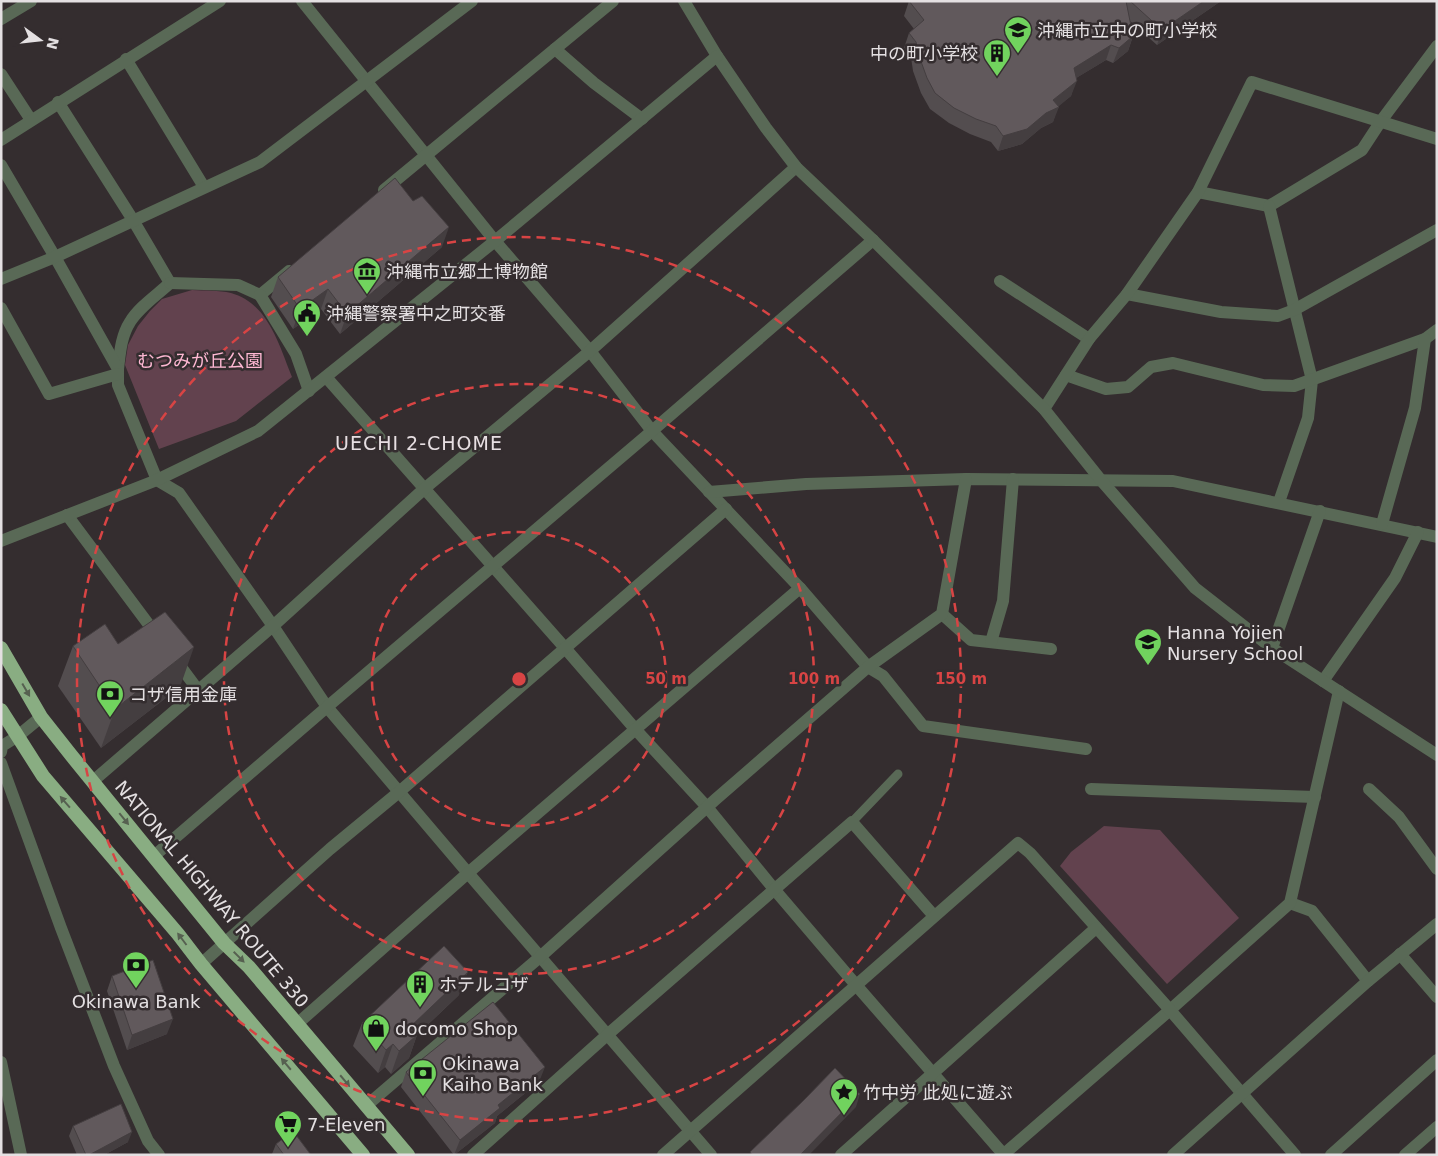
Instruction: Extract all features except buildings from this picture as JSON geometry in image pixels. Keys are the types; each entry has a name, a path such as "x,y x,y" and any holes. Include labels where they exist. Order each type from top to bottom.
{"highway":[{"name":"NATIONAL HIGHWAY ROUTE 330","path":"1,648 42,717 93,781 224,943 249,967 408,1155"},
{"path":"1,710 43,776 363,1155"}],"street":[{"path":"1,19 31,1"},
{"path":"1,140 58,102 220,1"},
{"path":"302,1 495,241 590,351 652,431 800,588 868,667 883,676 923,726 1086,749"},
{"path":"1,279 260,162 472,1"},
{"path":"373,199 613,1"},
{"path":"684,1 717,56 766,128 796,167 873,240 1044,409 1100,479 1195,588 1272,648 1437,755"},
{"path":"1198,192 1269,206 1362,150 1381,121 1437,46"},
{"path":"555,49 594,83 642,118"},
{"path":"1,541 157,480 258,431 495,241 717,56"},
{"path":"126,59 204,187"},
{"path":"1,74 31,120"},
{"path":"1044,409 1089,339 1127,294 1198,192 1252,82 1437,139"},
{"path":"58,102 133,220 170,283"},
{"path":"1,166 55,256 118,371"},
{"path":"93,781 274,626 424,489 590,351 796,167"},
{"path":"1269,206 1312,380 1308,418 1279,502"},
{"path":"1127,294 1221,312 1278,316 1294,310 1437,230"},
{"path":"154,856 873,240"},
{"path":"260,295 298,263"},
{"path":"1000,281 1089,339"},
{"path":"309,391 296,354 260,295 238,285 170,283 142,308 130,322 120,346 118,385 157,480 179,493 274,626 327,707 468,874 712,1155"},
{"path":"1,308 49,394 118,371"},
{"path":"1066,374 1106,389 1128,387 1151,367 1173,363 1263,385 1294,386 1425,339 1437,330"},
{"path":"1382,524 1415,408 1425,339"},
{"path":"326,377 636,730 707,808 856,985 1004,1154 1290,903 1339,691"},
{"path":"709,492 806,484 966,479 1173,480 1437,537"},
{"path":"366,1106 540,957 868,667 942,614 966,479"},
{"path":"991,642 1003,600 1013,479"},
{"path":"201,964 330,849 399,792 726,509"},
{"path":"1272,648 1320,511"},
{"path":"67,515 198,690"},
{"path":"1323,681 1395,578 1418,532"},
{"path":"297,1024 800,588"},
{"path":"942,614 971,640 1051,649"},
{"path":"1,752 2,746 42,717"},
{"path":"1,763 6,790 114,1066 148,1141 159,1155"},
{"path":"1091,789 1314,797"},
{"path":"1369,789 1399,818 1437,869"},
{"path":"473,1155 607,1035 852,822 934,916"},
{"path":"663,1155 1018,843 1030,853 1170,1010 1295,1155"},
{"path":"1290,903 1312,911 1368,981"},
{"path":"1173,1155 1368,981 1437,924"},
{"path":"841,1155 1096,928"},
{"path":"1400,954 1437,997"},
{"path":"1331,1155 1437,1060"},
{"path":"1,1062 21,1155"},
{"path":"1405,1155 1437,1127"}],"lane":[{"path":"852,822 898,774"}],"green space":[{"name":"むつみが丘公園","path":"192,290 231,293 244,298 254,306 263,316 277,339 292,377 236,421 159,449 125,365 128,345 138,326 162,299"},
{"path":"1104,826 1160,830 1239,918 1167,984 1060,866 1071,852"}],"place":[{"name":"沖縄市立中の町小学校","path":"1018,54"},
{"name":"中の町小学校","path":"997,77"},
{"name":"沖縄市立郷土博物館","path":"367,295"},
{"name":"沖縄警察署中之町交番","path":"307,337"},
{"name":"Hanna Yojien Nursery School","path":"1148,666"},
{"name":"コザ信用金庫","path":"110,718"},
{"name":"Okinawa Bank","path":"136,989"},
{"name":"ホテルコザ","path":"420,1008"},
{"name":"docomo Shop","path":"376,1052"},
{"name":"Okinawa Kaiho Bank","path":"423,1097"},
{"name":"竹中労 此処に遊ぶ","path":"844,1116"},
{"name":"7-Eleven","path":"288,1148"}],"district":[{"name":"UECHI 2-CHOME","path":"419,443"}]}
